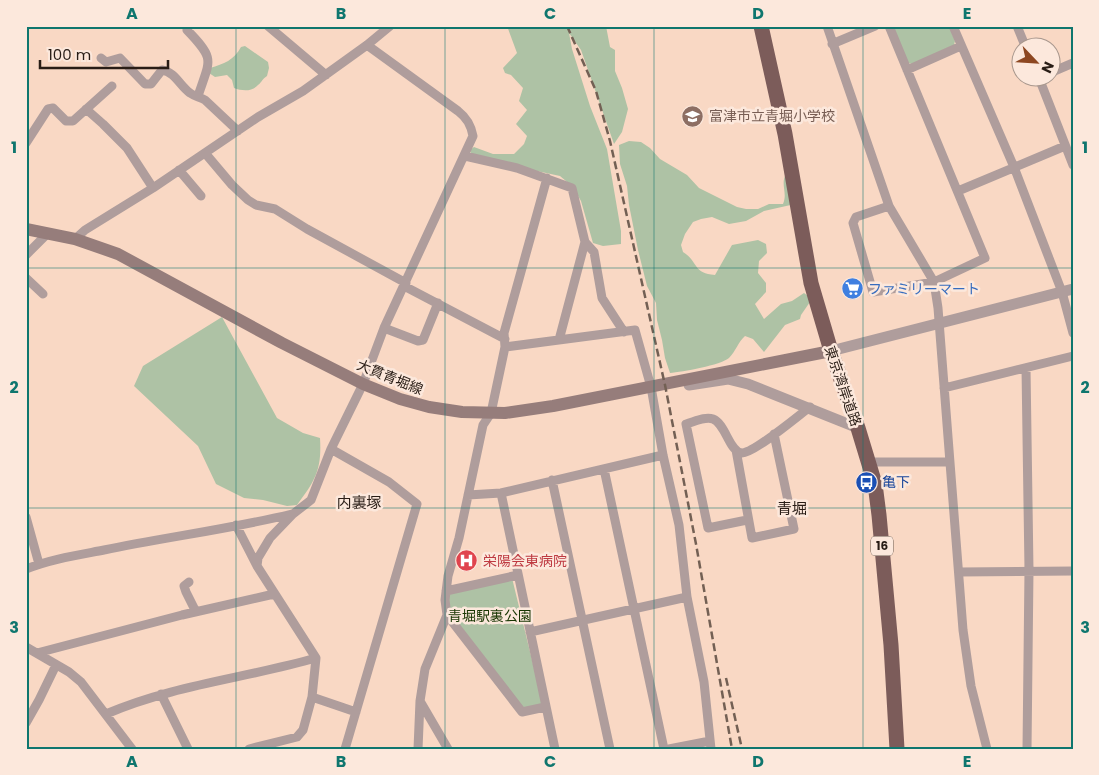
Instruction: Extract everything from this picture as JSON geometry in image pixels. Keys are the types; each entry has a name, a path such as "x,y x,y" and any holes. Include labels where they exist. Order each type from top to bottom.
{"highway":[{"name":"東京湾岸道路","path":"761,26 785,134 811,283 831,351 875,484 891,645 897,749"}],"main road":[{"name":"大貫青堀線","path":"26,229 75,239 118,254 363,384 400,399 429,407 462,412 491,413 553,406 831,351"}],"street":[{"path":"189,26 187,30 204,47 209,63 198,96"},
{"path":"268,26 326,75"},
{"path":"75,239 258,117 303,91 390,26"},
{"path":"827,26 889,206 934,282 963,630 970,686 986,749"},
{"path":"832,44 875,26"},
{"path":"889,26 985,258 934,282 873,292 853,223 856,217 889,206"},
{"path":"953,26 1068,291 1073,333"},
{"path":"1017,26 1022,38"},
{"path":"257,566 258,558 270,538 293,514 311,500 331,449 363,384 384,328 473,136 472,129 466,118 367,45"},
{"path":"907,70 962,46"},
{"path":"101,58 106,62 120,58 145,84 151,84 162,70 168,71 192,95 198,96 238,131"},
{"path":"26,143 48,109 53,108 66,121 73,121 112,86"},
{"path":"1043,88 1073,165"},
{"path":"86,109 128,148 152,188"},
{"path":"958,191 1065,146"},
{"path":"205,152 232,185 248,200 256,205 275,209 505,343 559,340 635,330 650,387 679,526 687,597 704,682 711,745 669,749"},
{"path":"465,156 517,168 572,188 586,242 594,252 602,298 624,332"},
{"path":"180,170 201,196"},
{"path":"418,749 420,701 425,669 446,615 448,576 459,538 483,425 491,413 505,343 504,333 547,178"},
{"path":"26,255 47,234"},
{"path":"559,340 586,242"},
{"path":"26,278 43,294"},
{"path":"831,351 1068,291"},
{"path":"384,328 418,341 423,340 438,303"},
{"path":"944,388 1073,356"},
{"path":"1026,368 1029,570 1027,749"},
{"path":"665,385 670,387 728,379 748,384 810,407 858,428"},
{"path":"736,450 742,453 748,451 810,407"},
{"path":"747,520 708,528 686,424 704,418 713,419 720,425 736,450 747,520 752,538 794,529 774,434"},
{"path":"331,449 388,482 417,504 345,749"},
{"path":"468,496 501,493 663,455"},
{"path":"869,462 949,462"},
{"path":"604,469 664,749"},
{"path":"552,480 610,749"},
{"path":"501,493 554,749"},
{"path":"26,569 39,564 142,542 254,523 293,514"},
{"path":"26,517 39,564"},
{"path":"236,525 257,566 316,658 312,697 303,730 297,737 249,749"},
{"path":"959,572 1073,570"},
{"path":"446,591 518,575"},
{"path":"189,582 184,586 196,612"},
{"path":"37,653 274,594"},
{"path":"530,632 687,597"},
{"path":"446,615 522,712 545,707"},
{"path":"26,648 37,653 81,682 132,749"},
{"path":"106,714 162,694 316,658"},
{"path":"26,723 56,665"},
{"path":"162,694 188,749"},
{"path":"312,697 356,712"},
{"path":"420,701 448,749"}],"green space":[{"path":"507,26 606,26 610,47 615,50 615,71 628,109 622,132 614,144 581,50 569,33 572,49 590,106 607,149 621,231 621,244 603,246 593,243 581,201 573,187 560,176 472,157 470,150 474,147 493,154 514,154 524,144 527,136 516,124 527,110 519,101 523,88 511,75 505,73 503,68 517,53"},
{"path":"893,26 949,26 955,41 954,45 912,64 908,63"},
{"path":"245,46 268,62 267,76 256,87 247,90 237,89 234,88 232,80 227,75 215,77 209,73 210,68 228,61 241,47"},
{"path":"629,141 641,142 650,148 660,159 687,175 699,188 737,207 746,209 758,209 769,204 783,204 785,196 784,178 786,174 795,204 764,211 746,221 729,224 712,217 701,219 693,222 685,234 681,245 683,252 699,269 708,274 715,275 732,245 758,240 766,244 767,253 759,261 758,273 766,283 766,292 755,304 764,319 781,304 792,301 804,293 812,299 800,319 785,325 764,352 753,339 745,336 725,361 701,368 670,373 657,320 656,303 647,286 629,205 627,186 620,164 619,145"},
{"path":"222,317 277,418 303,433 320,438 320,459 316,474 313,482 297,505 287,506 263,500 244,498 216,484 198,446 134,386 143,366"},
{"name":"青堀駅裏公園","path":"512,578 543,705 523,709 449,613 449,594"}],"railway":[{"path":"567,26 596,91 610,141 665,385 696,544 732,749"},
{"path":"726,678 742,749"}],"place":[{"name":"富津市立青堀小学校","path":"693,116"},
{"name":"ファミリーマート","path":"852,289"},
{"name":"亀下","path":"866,482"},
{"name":"栄陽会東病院","path":"467,561"}],"district":[{"name":"内裏塚","path":"359,503"},
{"name":"青堀","path":"792,509"}]}
